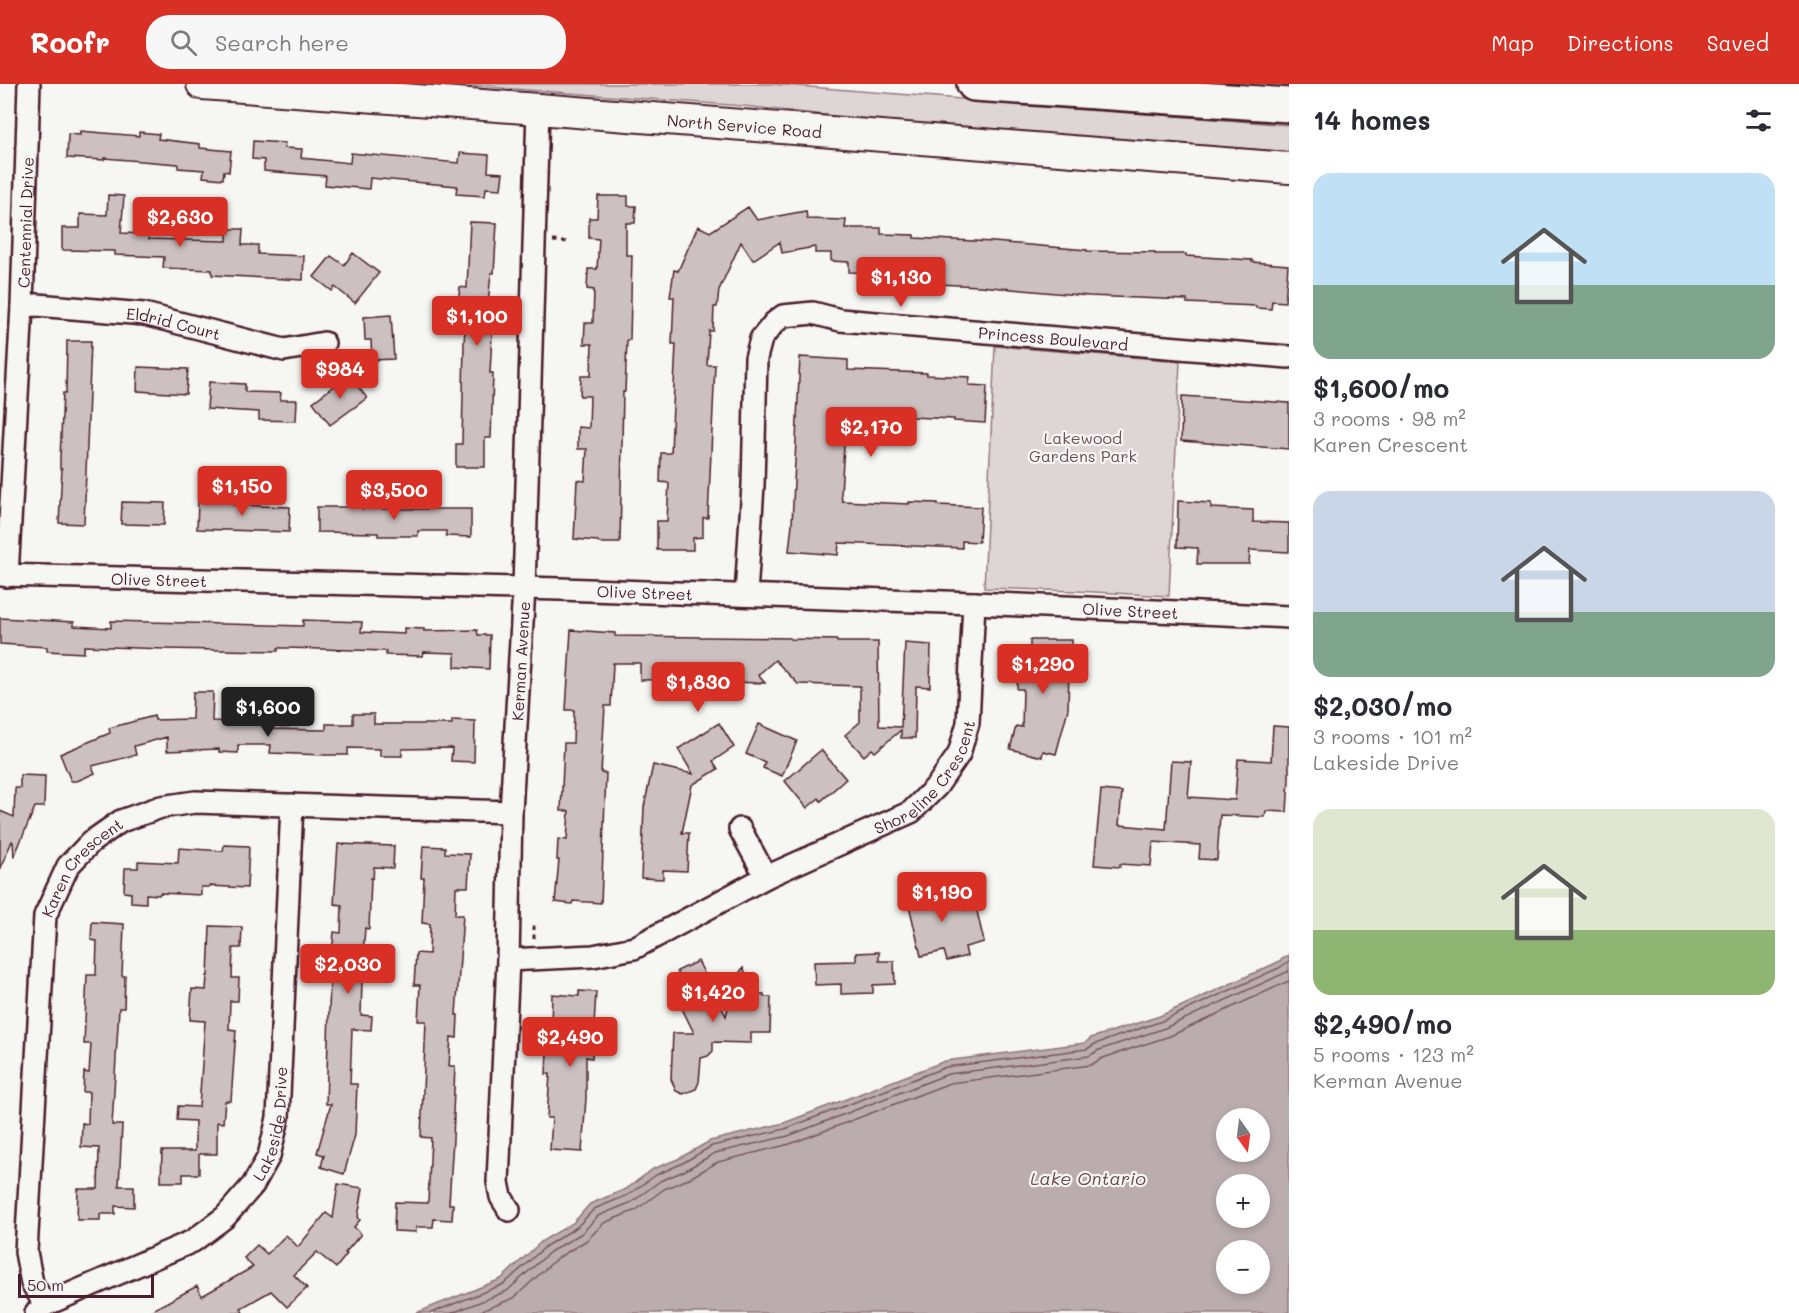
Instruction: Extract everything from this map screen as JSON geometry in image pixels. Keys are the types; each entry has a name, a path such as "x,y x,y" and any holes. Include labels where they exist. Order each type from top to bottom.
{"highway":[{"path":"974,84 1289,105"}],"street":[{"name":"Centennial Drive","path":"3,576 22,306 29,84"},
{"name":"North Service Road","path":"202,84 1289,168"},
{"name":"Kerman Avenue","path":"509,1210 501,1197 498,1182 508,960 511,812 524,588 538,109"},
{"name":"Eldrid Court","path":"22,306 37,305 144,314 284,350 324,343"},
{"name":"Princess Boulevard","path":"746,595 753,485 756,358 761,339 783,316 813,313 840,320 1289,357"},
{"name":"Olive Street","path":"3,576 746,595 1289,617"},
{"name":"Shoreline Crescent","path":"508,960 593,956 634,948 766,877 911,812 937,786 959,754 968,723 974,603"},
{"name":"Karen Crescent","path":"40,1309 26,1252 45,916 68,866 91,842 121,821 161,807 195,802 511,812"},
{"name":"Lakeside Drive","path":"40,1309 193,1241 225,1216 253,1185 269,1156 278,1118 292,805"},
{"path":"740,829 766,877"}],"green space":[{"path":"448,84 771,84 1289,125 1289,152 860,119 744,106"},
{"name":"Lakewood Gardens Park","path":"995,346 1180,361 1169,596 984,588"}],"water":[{"name":"Lake Ontario","path":"1289,955 1289,1313 416,1313 501,1279 542,1241 573,1223 590,1204 626,1189 653,1169 678,1159 710,1141 784,1123 945,1061 1085,1043 1091,1038 1160,1016"}],"building":[{"path":"80,131 139,136 139,132 159,134 158,139 200,144 200,148 231,151 229,172 224,171 223,179 203,177 204,170 178,168 178,164 104,158 104,160 67,158 68,134 80,135"},
{"path":"253,141 285,143 284,148 302,149 301,158 350,163 351,153 459,163 460,153 489,155 488,172 503,173 501,189 486,188 485,196 456,194 457,186 370,178 369,189 325,185 326,176 264,171 264,160 252,159"},
{"path":"108,195 124,196 121,233 149,234 149,239 227,241 227,229 243,229 242,245 258,245 258,254 304,256 303,280 212,275 212,270 163,268 164,257 115,255 115,251 62,250 62,228 80,228 80,214 107,215"},
{"path":"598,196 628,196 628,206 636,206 635,223 626,223 626,255 632,255 630,340 627,340 625,392 623,392 620,543 599,543 598,541 574,539 577,480 585,481 587,449 578,449 578,427 589,428 590,396 580,396 581,376 591,376 592,344 584,344 585,323 593,323 594,290 587,289 588,269 597,269 599,239 589,238 589,218 597,218"},
{"path":"748,207 757,220 806,211 807,219 846,220 845,228 881,228 881,234 914,235 914,238 994,242 1087,251 1186,254 1186,256 1252,260 1252,262 1288,265 1285,302 1272,301 1271,309 1256,308 1256,306 1187,303 1187,300 1089,296 980,286 916,283 916,280 883,279 883,273 849,272 849,262 831,261 831,253 815,253 815,247 782,253 780,242 753,260 741,242 719,290 717,307 714,307 713,331 709,331 707,365 715,365 708,518 703,518 703,537 693,538 693,550 657,550 657,521 667,521 669,483 660,482 661,453 671,453 676,344 672,344 674,297 670,297 674,270 678,271 698,226 710,232"},
{"path":"470,222 497,223 494,273 491,273 487,315 493,315 490,373 493,373 491,438 485,438 485,467 456,467 456,444 462,444 467,306 458,305 460,287 467,288"},
{"path":"353,253 379,273 355,303 335,287 332,291 314,277 331,256 344,265"},
{"path":"391,315 394,359 372,360 371,340 365,340 364,317"},
{"path":"67,341 91,341 84,524 59,523 62,469 60,469 60,458 63,393 66,393"},
{"path":"800,357 848,360 848,370 970,377 969,385 987,386 985,423 954,421 954,419 846,414 841,493 842,501 938,503 938,505 981,507 979,542 962,541 962,548 839,543 838,555 789,551"},
{"path":"138,367 188,369 186,394 137,391"},
{"path":"349,375 367,398 330,425 313,402"},
{"path":"209,382 245,384 245,392 281,393 280,400 297,400 296,421 259,420 259,412 207,409"},
{"path":"1182,396 1289,403 1289,449 1181,441"},
{"path":"198,501 290,507 289,532 197,529"},
{"path":"1178,501 1211,503 1211,508 1253,510 1253,522 1289,523 1289,552 1250,550 1249,564 1197,564 1198,548 1177,547"},
{"path":"122,502 165,503 164,525 121,524"},
{"path":"317,507 471,509 471,537 446,536 446,531 418,531 418,536 317,532"},
{"path":"0,618 74,622 74,626 111,628 111,621 303,626 303,620 362,622 361,632 404,634 404,628 424,629 424,631 477,630 478,635 490,635 489,669 455,667 455,653 424,652 423,656 386,655 386,651 288,648 278,648 278,651 84,646 84,653 47,651 47,647 0,644"},
{"path":"571,630 615,633 615,636 790,638 837,640 837,642 878,642 879,726 901,727 905,643 931,645 930,687 916,686 915,738 901,738 901,730 875,752 872,749 864,756 845,735 860,722 860,686 798,684 775,660 758,675 765,683 687,681 687,679 640,680 640,663 613,663 611,706 605,706 601,773 606,773 601,903 555,902 559,860 557,860 558,839 567,840 569,811 561,811 564,743 573,743 574,710 566,710"},
{"path":"1030,640 1072,640 1073,667 1069,667 1068,709 1056,754 1043,751 1042,757 1010,749 1016,726 1022,727 1023,689 1017,689 1018,648 1030,648"},
{"path":"193,692 213,692 212,721 265,722 265,729 326,730 326,724 353,724 353,714 374,714 374,724 452,724 452,720 475,721 474,762 451,761 452,748 402,749 402,756 380,756 380,749 348,748 348,755 270,753 271,745 238,745 238,753 219,752 219,749 167,751 167,737 134,746 136,755 92,766 95,773 77,781 71,781 60,754 110,733 109,728 154,716 155,720 192,719"},
{"path":"719,723 734,747 713,761 718,769 692,785 682,833 689,833 687,871 663,870 663,879 641,878 644,807 653,765 693,774 678,749"},
{"path":"759,724 797,741 782,776 763,768 765,762 746,754"},
{"path":"1273,726 1289,727 1287,812 1266,811 1265,817 1220,815 1217,860 1199,859 1200,845 1153,842 1151,866 1094,865 1101,790 1122,792 1119,825 1166,829 1171,761 1191,762 1188,797 1235,800 1238,759 1271,761"},
{"path":"821,750 846,779 821,801 819,798 807,808 785,781"},
{"path":"20,775 45,776 44,807 35,807 14,857 12,841 0,869 0,811 14,817 15,788 20,788"},
{"path":"338,844 394,846 393,868 374,867 373,878 371,878 369,929 365,928 361,981 361,1015 372,1016 371,1030 352,1029 350,1084 357,1084 355,1135 344,1174 321,1167 324,1155 317,1153 331,1104 326,1104 330,980 339,981 341,953 332,953 334,932 341,933 342,905 334,904"},
{"path":"224,845 249,846 247,888 201,887 201,895 146,894 146,903 131,902 131,893 124,892 125,868 138,868 138,861 178,863 179,848 223,851"},
{"path":"423,846 445,847 445,853 470,854 468,887 456,887 455,915 463,915 456,1015 458,1015 457,1038 451,1037 449,1066 455,1066 449,1204 453,1204 452,1220 434,1219 433,1227 416,1227 416,1232 394,1231 395,1202 428,1203 431,1138 421,1137 426,1021 418,1021 420,985 414,985 416,953 429,954 430,924 422,923"},
{"path":"923,875 930,907 962,900 964,910 976,907 984,942 965,947 967,956 947,961 944,951 921,956 903,880"},
{"path":"92,922 124,924 122,976 125,976 124,1008 119,1008 112,1125 122,1125 119,1186 134,1186 134,1207 115,1206 115,1214 100,1214 100,1220 77,1220 78,1189 98,1189 99,1148 81,1147 82,1123 88,1124 89,1092 83,1092 84,1072 89,1073 91,1044 84,1044 87,975 96,975 97,941 91,940"},
{"path":"210,926 242,927 241,948 233,948 232,978 239,978 238,1001 230,1001 229,1029 236,1030 231,1101 225,1101 223,1123 217,1122 217,1154 199,1154 199,1174 183,1174 183,1182 161,1182 162,1151 195,1151 195,1121 177,1120 178,1106 199,1107 205,1021 190,1020 192,989 206,990"},
{"path":"879,952 879,961 894,961 895,984 873,985 873,993 841,994 841,984 815,985 814,962 856,961 856,953"},
{"path":"698,961 726,1016 735,979 743,968 750,981 750,994 764,994 764,997 771,997 770,1033 751,1033 751,1043 713,1042 713,1051 701,1058 699,1082 696,1089 683,1094 676,1091 671,1079 673,1033 694,1033 675,994 685,989 677,971"},
{"path":"579,991 596,992 592,1058 586,1057 582,1152 550,1150 552,1118 547,1118 550,1074 546,1074 547,1052 554,1052 554,1025 551,1025 552,994 579,996"},
{"path":"338,1184 363,1188 358,1217 360,1220 354,1227 361,1234 336,1268 317,1252 294,1275 307,1288 287,1307 271,1291 241,1308 243,1313 147,1313 197,1286 202,1296 253,1267 244,1258 257,1245 267,1254 286,1235 298,1247 326,1213 333,1218"}]}
